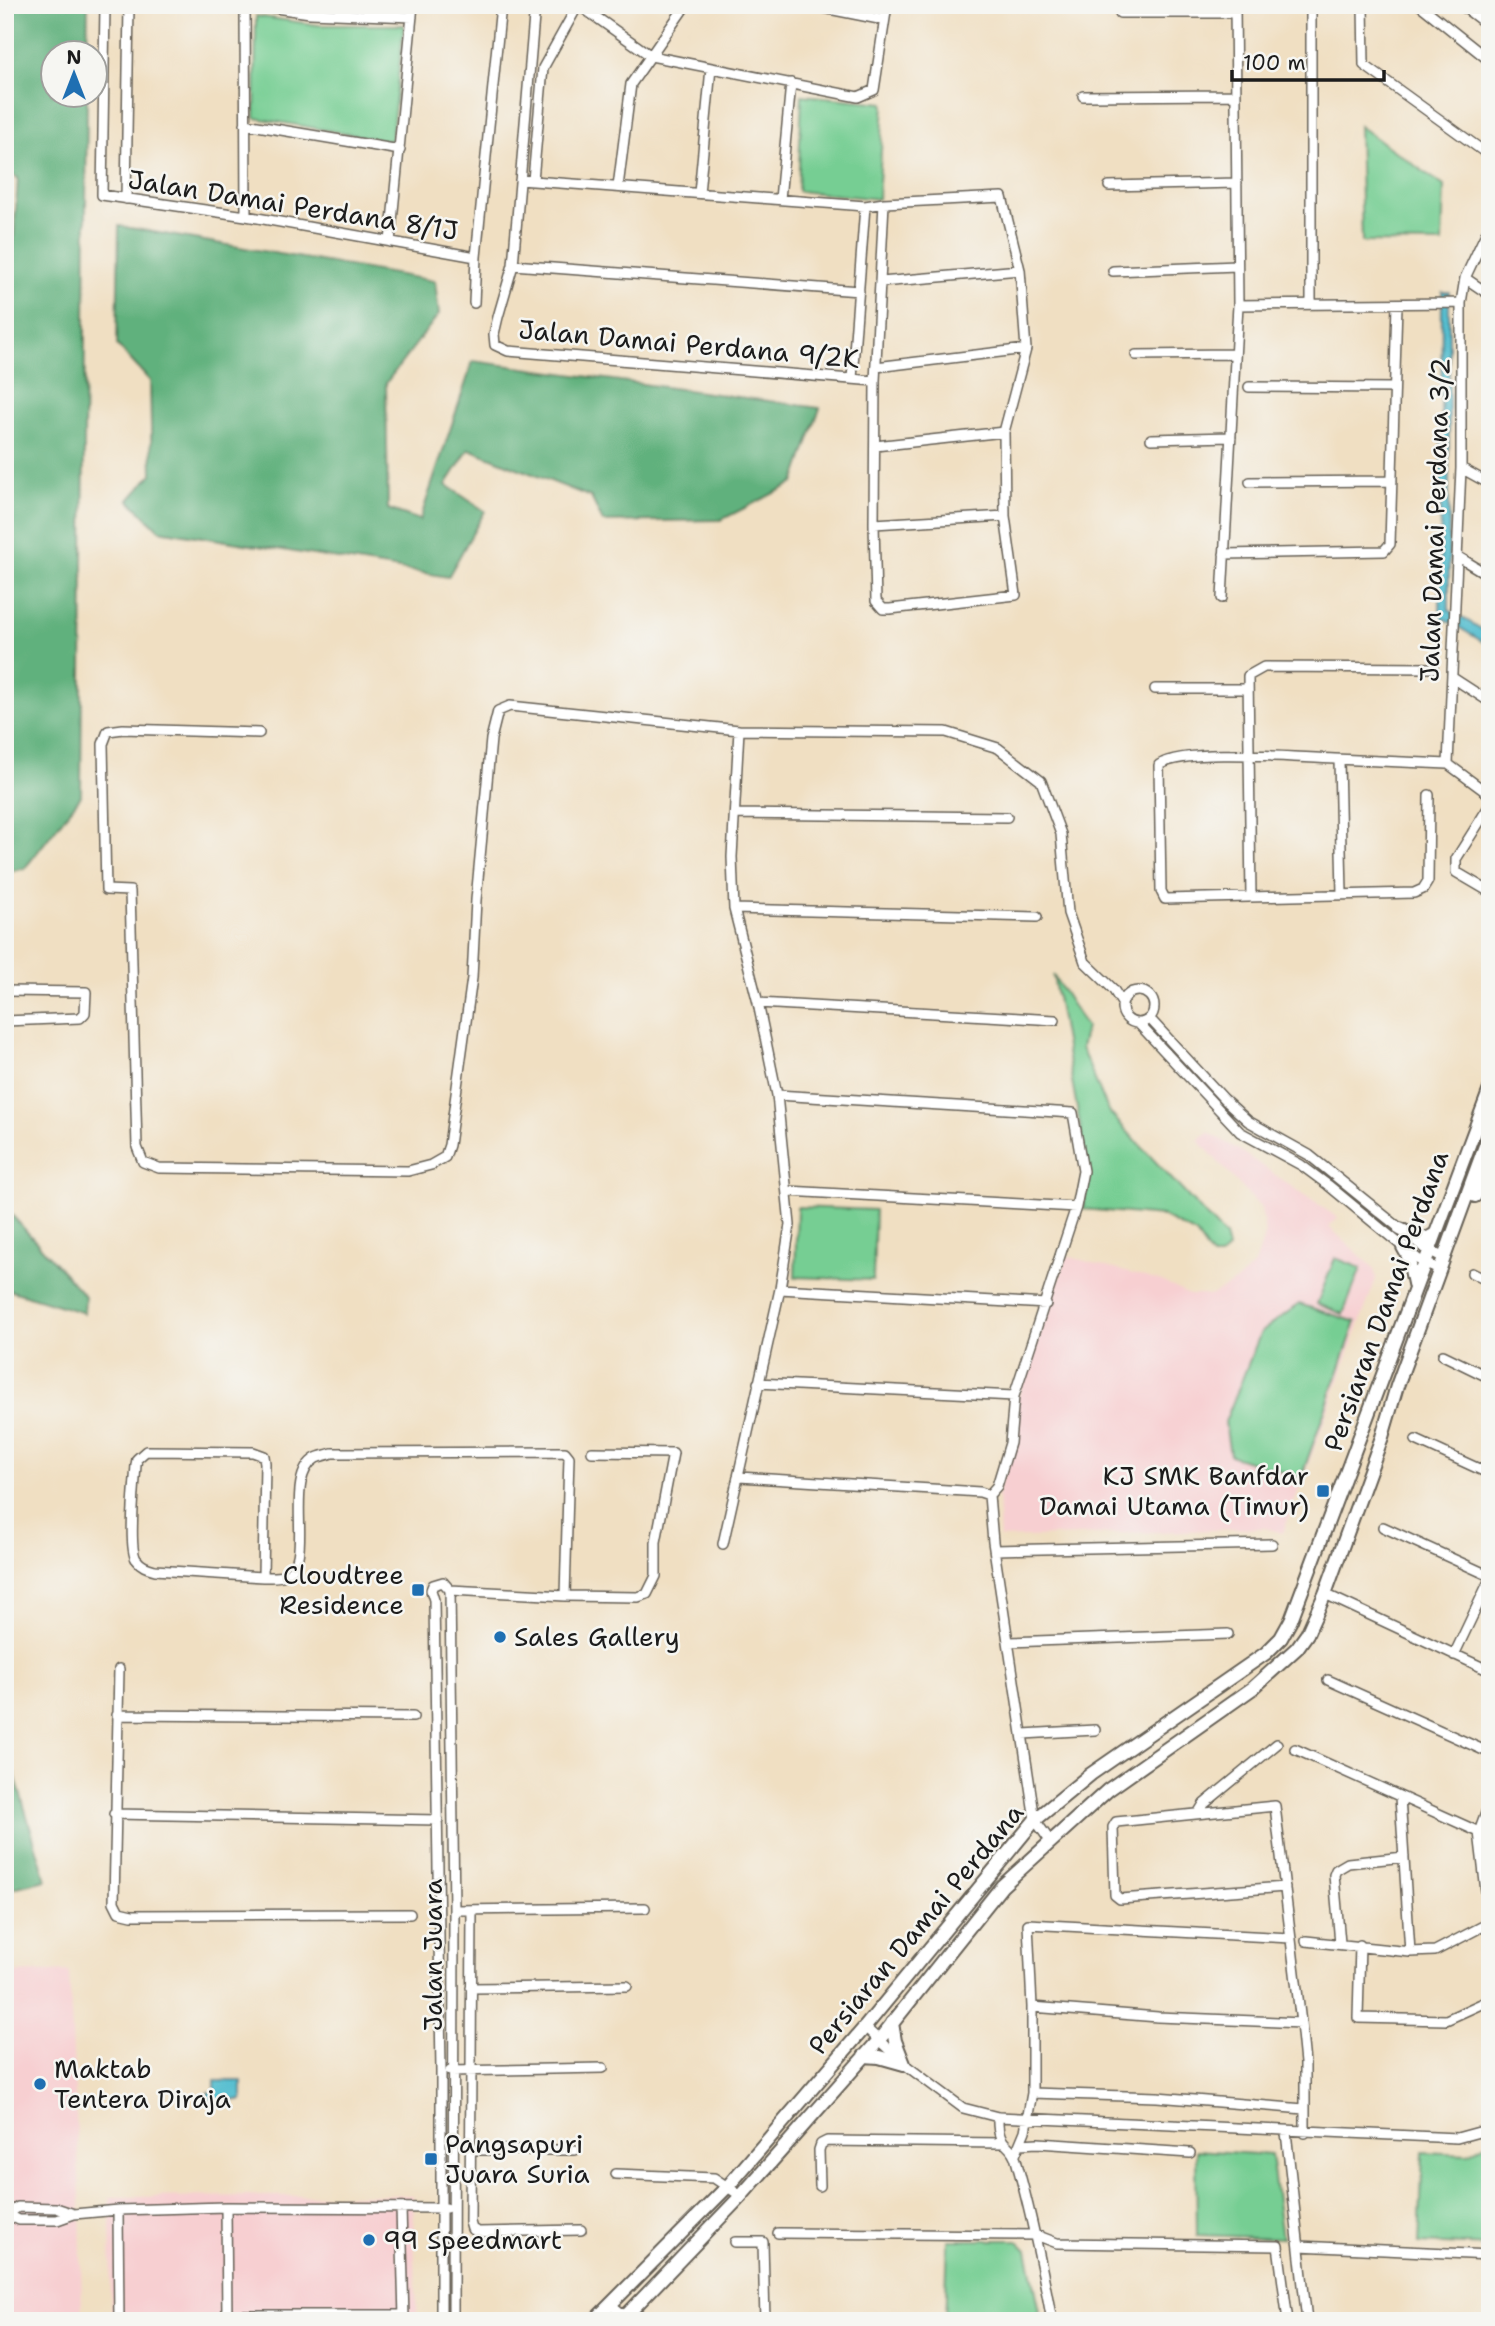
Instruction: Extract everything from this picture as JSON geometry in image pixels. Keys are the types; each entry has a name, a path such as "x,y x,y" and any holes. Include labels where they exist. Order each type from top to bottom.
{"main road":[{"name":"Persiaran Damai Perdana","path":"594,2321 729,2186 865,2027 1035,1820 1091,1774 1245,1668 1275,1644 1292,1620 1490,1089"},
{"name":"Persiaran Damai Perdana","path":"625,2319 741,2196 879,2040 1002,1886 1108,1790 1253,1688 1297,1648 1307,1634 1325,1594 1490,1132"},
{"name":"Persiaran Damai Perdana","path":"1434,1284 1451,1263 1490,1157"},
{"path":"1400,1229 1419,1240 1429,1239 1436,1233"},
{"path":"1403,1247 1410,1263 1415,1288"},
{"path":"1245,1668 1239,1676 1240,1684 1253,1688"},
{"path":"892,2023 895,2041 904,2064"},
{"path":"864,2056 904,2064"}],"street":[{"name":"Jalan Damai Perdana 8/1J","path":"105,5 102,195 246,215 476,257 501,5"},
{"path":"126,199 129,5"},
{"path":"245,5 246,215"},
{"path":"255,5 310,13 412,17"},
{"path":"390,242 413,5"},
{"path":"535,5 513,265 859,290"},
{"path":"533,180 543,68 579,5 651,56 858,97 874,90 887,5"},
{"path":"618,187 631,84 686,5"},
{"path":"809,5 884,20"},
{"path":"1311,5 1311,303"},
{"path":"1363,5 1364,65 1490,156"},
{"path":"1420,5 1490,61"},
{"path":"1461,5 1490,27"},
{"path":"1120,13 1235,9 1238,305 1222,598"},
{"path":"699,193 711,68"},
{"path":"780,199 791,83"},
{"path":"1083,96 1236,94"},
{"path":"245,124 400,150"},
{"path":"520,180 867,206 883,203 1002,197 1020,270 1026,349 1004,432 1005,516 1016,595 890,609 877,605 874,524 875,381 883,203"},
{"path":"1109,186 1237,183"},
{"path":"852,379 867,206"},
{"name":"Jalan Damai Perdana 3/2","path":"1448,764 1461,468 1456,303 1490,225"},
{"path":"474,303 476,257"},
{"name":"Jalan Damai Perdana 9/2K","path":"513,265 494,334 495,345 500,349 875,381"},
{"path":"1113,271 1237,266"},
{"path":"881,282 1020,270"},
{"path":"1465,278 1490,295"},
{"path":"1238,305 1456,303"},
{"path":"1224,554 1384,551 1390,544 1397,304"},
{"path":"876,367 1026,349"},
{"path":"1136,355 1235,354"},
{"path":"1249,387 1394,388"},
{"path":"875,446 1004,432"},
{"path":"1151,439 1231,437"},
{"path":"1461,468 1490,484"},
{"path":"1250,482 1392,481"},
{"path":"874,524 1005,516"},
{"path":"1457,556 1490,576"},
{"path":"1251,897 1248,676 1264,667 1433,668"},
{"path":"1452,678 1490,702"},
{"path":"1155,689 1247,689"},
{"path":"259,733 123,729 108,731 103,744 106,890 130,891 137,1146 143,1162 159,1168 408,1171 431,1165 445,1157 449,1145 472,978 476,900 491,739 498,712 510,706 529,707 740,730 946,732 998,748 1041,781 1061,834 1068,912 1086,962 1113,989 1122,1003 1124,1016 1130,1022 1139,1024 1240,1132 1301,1165 1403,1247 1441,1263"},
{"path":"723,1544 780,1289 790,1225 777,1095 758,1003 734,909 732,857 740,730"},
{"path":"1429,796 1428,881 1423,889 1413,893 1165,899 1161,891 1159,765 1169,758 1204,755 1448,764 1490,794"},
{"path":"1339,760 1342,894"},
{"path":"1490,806 1456,859 1456,872 1490,892"},
{"path":"735,814 1007,817"},
{"path":"734,909 1037,917"},
{"path":"1113,989 1146,993 1153,999 1155,1009 1150,1019 1139,1024"},
{"path":"5,991 86,992 85,1013 80,1018 5,1021"},
{"path":"1122,1003 1131,993"},
{"path":"758,1003 1055,1020"},
{"path":"1150,1019 1248,1121 1309,1155 1400,1229 1427,1258"},
{"path":"777,1095 1073,1113 1083,1171 1076,1207 1014,1396 1010,1443 997,1486 989,1495 1035,1820 1050,1841"},
{"path":"788,1191 1076,1207"},
{"path":"1472,1273 1490,1282"},
{"path":"780,1289 1046,1304"},
{"path":"1443,1355 1490,1378"},
{"path":"758,1383 1014,1396"},
{"path":"1416,1440 1490,1474"},
{"path":"263,1577 264,1456 253,1452 146,1451 141,1454 136,1465 133,1542 137,1561 155,1570 263,1577 285,1576 293,1570 300,1543 300,1488 305,1470 315,1458 332,1453 563,1452 569,1457 565,1596"},
{"path":"450,1590 448,1599 439,1602 434,1600 431,1590 433,1585 443,1582 450,1590 565,1596 638,1597 647,1594 656,1576 656,1542 673,1453 592,1452"},
{"path":"739,1477 980,1492 989,1495"},
{"path":"1383,1527 1490,1578 1454,1655"},
{"path":"995,1550 1272,1544"},
{"name":"Jalan Juara","path":"450,1590 454,1910 453,2321"},
{"path":"1325,1594 1490,1671"},
{"name":"Jalan Juara","path":"434,1600 441,2071 441,2321"},
{"path":"1009,1642 1228,1634"},
{"path":"119,1669 114,1814 114,1902 119,1912 132,1915 410,1914"},
{"path":"1328,1681 1490,1753"},
{"path":"117,1715 414,1717"},
{"path":"1023,1734 1096,1731"},
{"path":"1199,1812 1204,1804 1278,1744"},
{"path":"1295,1749 1479,1832"},
{"path":"1400,1797 1410,1952"},
{"path":"1307,1941 1410,1952 1435,1951 1489,1924 1479,1832 1490,1802"},
{"path":"1285,1887 1120,1899 1115,1895 1113,1827 1116,1822 1275,1806 1285,1887 1301,2023 1305,2063 1305,2133"},
{"path":"114,1814 438,1820"},
{"path":"1340,1943 1334,1875 1341,1865 1404,1857"},
{"path":"454,1910 645,1908"},
{"path":"472,1910 472,2229 478,2232 581,2230"},
{"path":"1015,2155 1032,2093 1028,1924 1291,1938"},
{"path":"1360,1945 1358,2018 1446,2020 1490,2000"},
{"path":"471,1988 626,1986"},
{"path":"1032,2007 1158,2017 1301,2023"},
{"path":"865,2027 904,2064 963,2108 998,2117 1457,2138 1490,2129"},
{"path":"441,2071 603,2068"},
{"path":"1032,2093 1157,2098 1304,2109"},
{"path":"998,2117 998,2133 1002,2143 1015,2155 1036,2235 1052,2321"},
{"path":"1286,2132 1307,2321"},
{"path":"820,2186 819,2150 821,2144 827,2141 1002,2143"},
{"path":"1020,2144 1190,2153"},
{"path":"472,2150 575,2150"},
{"path":"615,2174 714,2178 741,2196"},
{"path":"7,2214 18,2207 56,2207 74,2214 226,2207 452,2208"},
{"path":"226,2207 227,2318 404,2318 401,2208"},
{"path":"118,2210 119,2321"},
{"path":"778,2233 1036,2235 1057,2243 1278,2246 1288,2321"},
{"path":"735,2242 763,2242 765,2321"},
{"path":"1298,2246 1490,2255"},
{"path":"610,2304 625,2319"}],"shaded area":[{"path":"1208,1132 1338,1218 1329,1227 1374,1268 1376,1279 1283,1533 1265,1528 1000,1538 998,1491 1015,1442 1016,1403 1067,1256 1163,1282 1189,1295 1212,1295 1237,1281 1255,1264 1265,1234 1261,1208 1198,1140"},
{"name":"Maktab Tentera Diraja","path":"69,1971 80,2195 82,2321 5,2321 5,1973"},
{"path":"413,2195 417,2321 111,2321 110,2197"}],"green space":[{"path":"5,5 88,5 87,38 38,38 38,108 87,108 81,796 25,868 5,873 5,365 18,178 5,171"},
{"path":"256,16 318,25 404,25 391,141 255,118"},
{"path":"802,95 884,103 878,199 798,191"},
{"path":"1359,126 1444,186 1442,243 1362,242"},
{"path":"119,226 435,281 439,314 386,383 388,509 420,520 473,361 820,408 794,483 721,520 603,522 591,497 469,449 446,485 485,511 448,577 159,530 129,500 152,474 150,381 117,345"},
{"path":"1053,975 1086,1027 1081,1048 1109,1112 1225,1236 1228,1249 1220,1257 1212,1257 1196,1234 1162,1216 1083,1209 1089,1175"},
{"path":"797,1207 875,1210 873,1280 795,1277"},
{"path":"5,1211 9,1212 85,1296 84,1313 5,1289"},
{"path":"1335,1258 1361,1268 1343,1314 1317,1304"},
{"path":"1299,1304 1356,1322 1301,1478 1230,1455 1225,1422 1261,1332"},
{"path":"5,1768 14,1772 46,1880 5,1890"},
{"path":"1490,2141 1490,2246 1419,2243 1423,2152 1468,2154"},
{"path":"1196,2150 1271,2155 1282,2238 1197,2235"},
{"path":"948,2240 1017,2240 1027,2250 1040,2311 1032,2320 945,2321"}],"water":[{"path":"1442,292 1449,292 1449,610 1490,634 1490,646 1440,616"},
{"path":"215,2081 242,2081 242,2100 208,2100 208,2092 215,2092"}],"place":[{"name":"KJ SMK Banfdar Damai Utama (Timur)","path":"1323,1491"},
{"name":"Cloudtree Residence","path":"418,1590"},
{"name":"Sales Gallery","path":"500,1637"},
{"name":"Maktab Tentera Diraja","path":"40,2084"},
{"name":"Pangsapuri Juara Suria","path":"431,2159"},
{"name":"99 Speedmart","path":"369,2240"}]}
